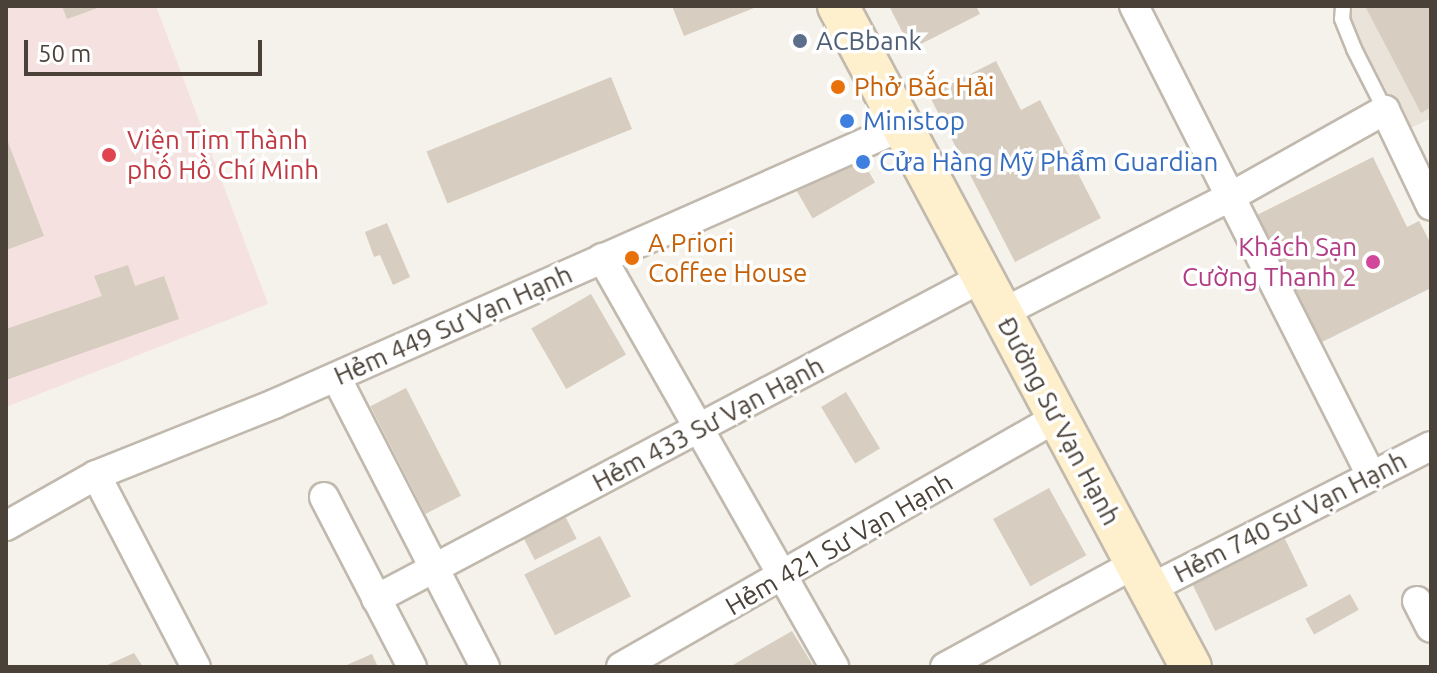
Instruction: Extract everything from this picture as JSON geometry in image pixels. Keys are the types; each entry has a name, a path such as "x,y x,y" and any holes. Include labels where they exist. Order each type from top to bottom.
{"street":[{"name":"Đường Sư Vạn Hạnh","path":"838,6 1191,667"},
{"path":"1134,6 1371,475"},
{"path":"1002,313 1230,197 1385,110 1431,206"},
{"name":"Hẻm 449 Sư Vạn Hạnh","path":"6,526 96,475 336,377 901,127"},
{"path":"602,258 834,667"},
{"name":"Hẻm 433 Sư Vạn Hạnh","path":"376,599 982,278"},
{"path":"336,377 485,667"},
{"name":"Hẻm 421 Sư Vạn Hạnh","path":"621,667 1056,418"},
{"name":"Hẻm 740 Sư Vạn Hạnh","path":"945,667 1431,446"},
{"path":"96,475 196,667"},
{"path":"324,497 412,667"},
{"path":"1417,601 1431,628"}],"lane":[{"path":"1343,6 1342,19 1354,49 1385,110"}],"shaded area":[{"name":"Viện Tim Thành phố Hồ Chí Minh","path":"6,6 156,6 268,304 6,407"},
{"path":"1342,6 1431,6 1431,118 1407,130"}],"building":[{"path":"62,6 103,6 67,19"},
{"path":"672,6 759,6 684,36"},
{"path":"889,6 976,6 980,14 911,49"},
{"path":"1365,6 1431,6 1431,107 1421,113"},
{"path":"996,61 1021,110 1040,100 1101,218 1015,262 929,95"},
{"path":"611,77 632,129 447,203 426,152"},
{"path":"6,137 44,236 6,250"},
{"path":"858,153 875,182 813,218 796,189"},
{"path":"1373,157 1407,227 1419,221 1431,244 1431,288 1316,345 1251,218"},
{"path":"387,223 410,277 393,285 380,255 374,257 365,232"},
{"path":"128,265 135,286 164,276 179,319 6,380 6,329 102,296 94,276"},
{"path":"591,294 626,355 566,389 531,328"},
{"path":"406,388 461,496 425,514 370,406"},
{"path":"846,392 880,449 855,464 821,407"},
{"path":"1049,488 1086,555 1030,586 993,519"},
{"path":"563,512 577,539 535,560 521,533"},
{"path":"600,536 631,597 555,635 524,575"},
{"path":"1285,539 1308,586 1215,631 1192,584"},
{"path":"1350,594 1359,610 1314,634 1305,619"},
{"path":"792,631 814,667 730,667 738,662"},
{"path":"134,653 143,667 103,667"},
{"path":"372,654 378,667 342,667"}],"place":[{"name":"ACBbank","path":"800,41"},
{"name":"Phở Bắc Hải","path":"838,87"},
{"name":"Ministop","path":"847,121"},
{"name":"Viện Tim Thành phố Hồ Chí Minh","path":"109,155"},
{"name":"Cửa Hàng Mỹ Phẩm Guardian","path":"863,162"},
{"name":"A Priori Coffee House","path":"632,258"},
{"name":"Khách Sạn Cường Thanh 2","path":"1373,262"}]}
